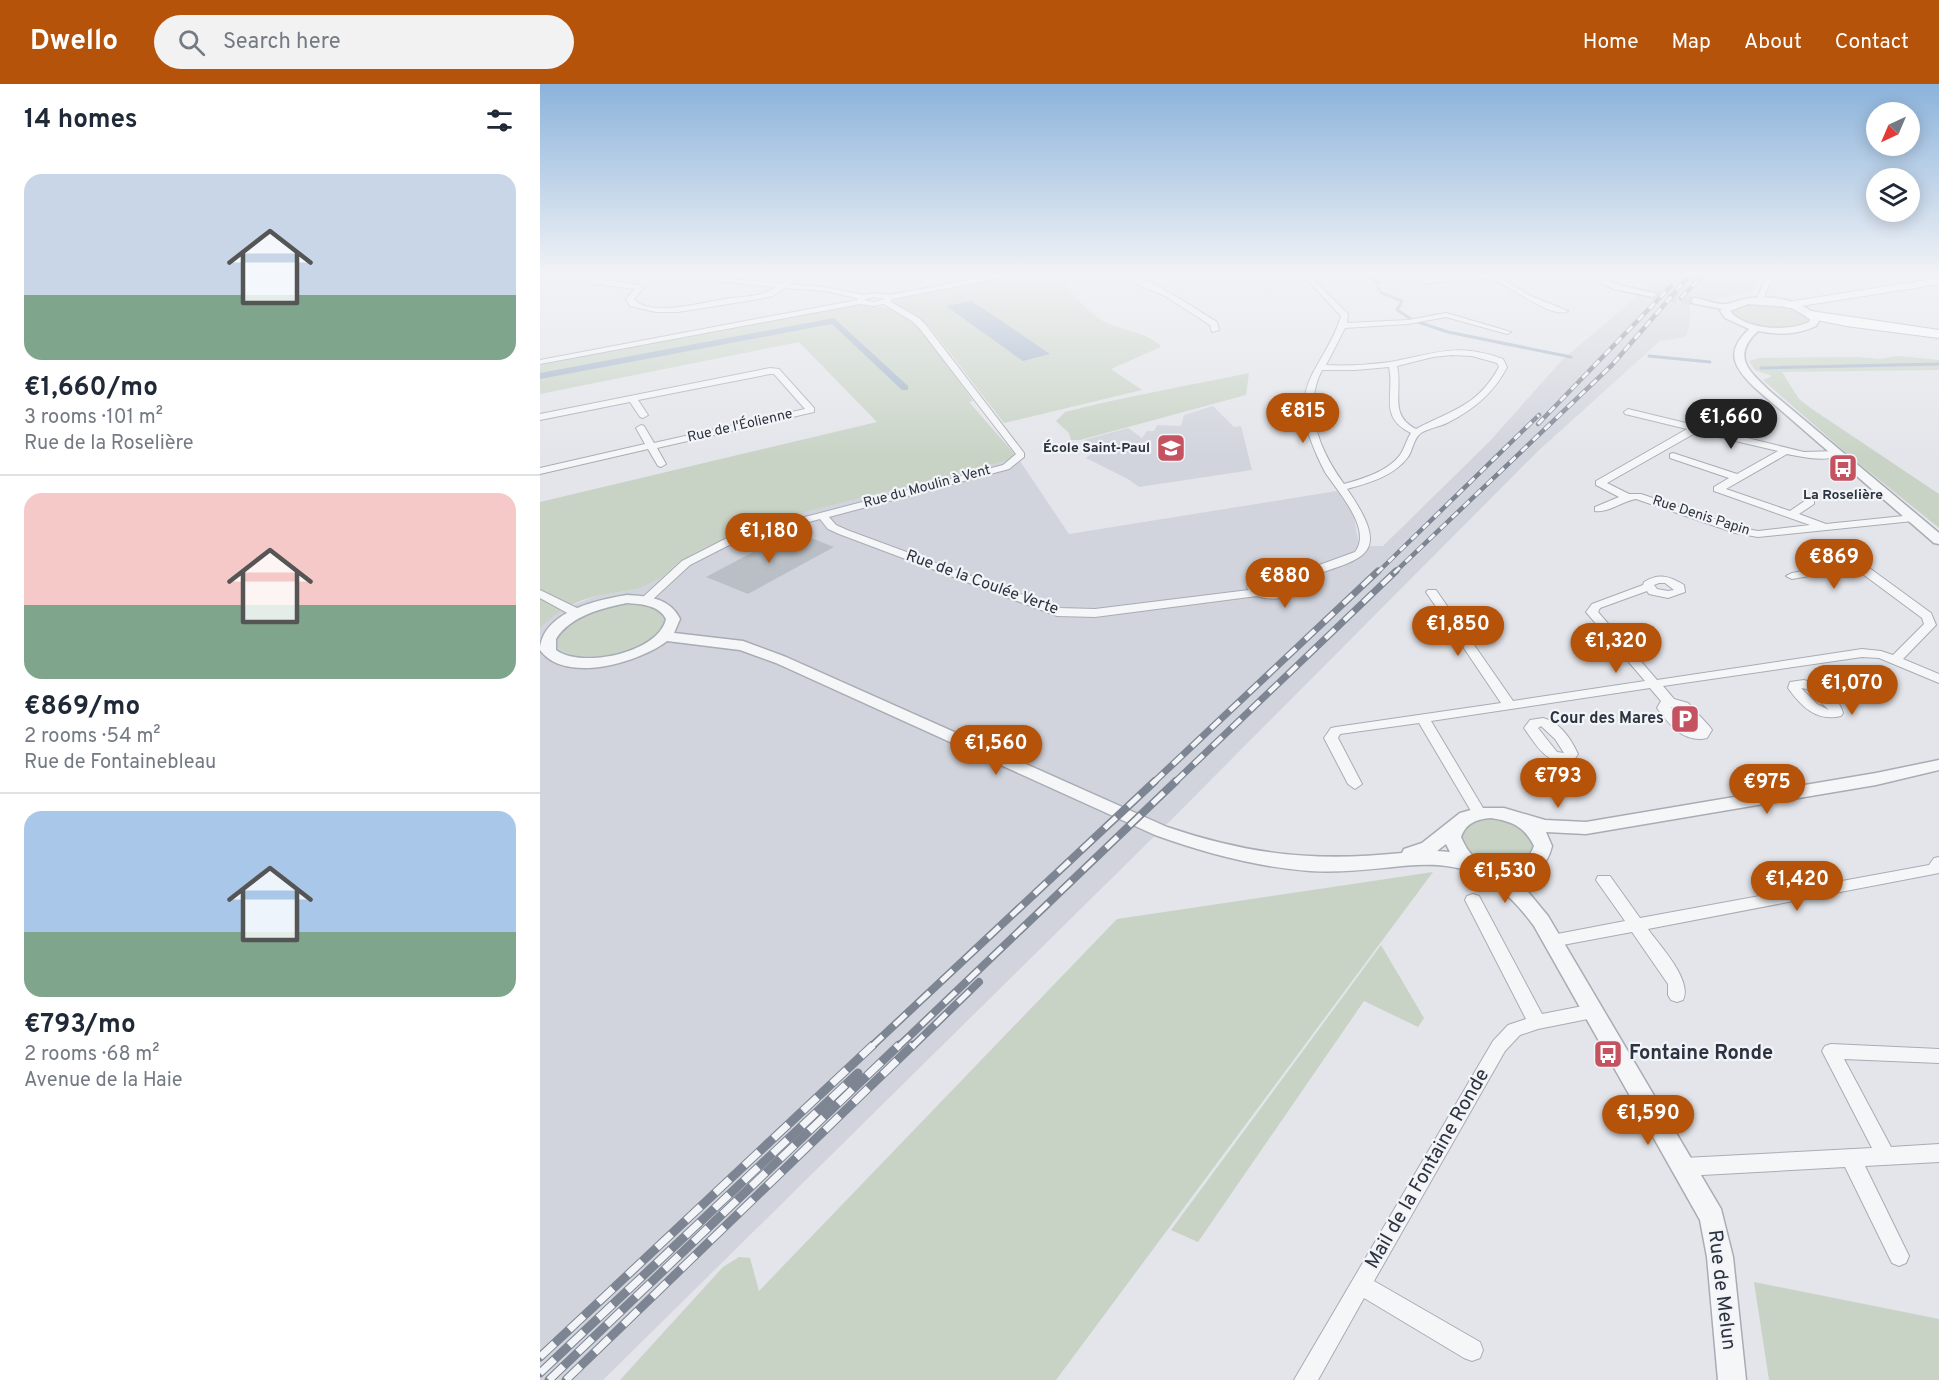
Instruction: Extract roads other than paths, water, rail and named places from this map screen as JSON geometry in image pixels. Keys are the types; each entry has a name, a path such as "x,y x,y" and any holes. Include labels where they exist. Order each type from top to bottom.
{"street":[{"path":"540,362 676,335"},
{"name":"Rue du Moulin à Vent","path":"647,599 686,563 711,549 748,534 1006,467 1021,455 929,335"},
{"path":"1259,592 1253,587 1259,578 1277,575 1289,580 1359,554 1366,547 1365,528 1322,456 1307,411 1310,384 1338,335"},
{"path":"1749,335 1739,346 1738,357 1746,371 1768,395 1939,540"},
{"path":"1318,367 1363,368 1392,364 1435,353 1460,352 1488,356 1500,361 1503,367 1498,379 1483,395 1460,413 1416,432 1410,439 1405,456 1388,470 1365,481 1341,488"},
{"path":"1392,364 1397,377 1393,413 1395,420 1405,428 1416,432"},
{"name":"Rue de l'Éolienne","path":"540,417 632,397 776,371 811,410 540,471"},
{"path":"632,397 643,415"},
{"path":"1628,412 1816,456 1837,454"},
{"path":"641,428 661,464"},
{"path":"1627,497 1600,483 1698,428"},
{"path":"1787,450 1718,489 1826,527"},
{"path":"1673,456 1738,478"},
{"name":"Rue Denis Papin","path":"1599,508 1627,497 1650,499 1739,531 1758,534 1913,518"},
{"path":"1791,515 1810,502"},
{"name":"Rue de la Coulée Verte","path":"822,515 832,526 843,531 1057,612 1095,613 1259,592 1275,596 1286,594 1292,588 1289,580"},
{"path":"1792,576 1850,566 1864,569 1930,620 1930,624 1895,660"},
{"path":"1648,587 1596,606 1592,612 1670,703"},
{"path":"1432,592 1509,705"},
{"path":"540,593 575,612"},
{"path":"647,599 668,608 673,616 672,626 664,636 632,655 590,663 571,662 544,650 551,631 575,612 609,601 647,599"},
{"path":"664,636 742,646 781,660 1161,831 1193,843 1257,859 1336,865 1443,857 1497,873 1516,872 1532,866 1559,839 1586,828"},
{"path":"1355,784 1331,738 1336,731 1862,652 1881,655 1939,679"},
{"path":"1779,665 1799,684"},
{"path":"1525,703 1539,723"},
{"path":"1424,718 1479,813"},
{"path":"1336,865 1402,855 1429,848 1459,822 1479,813 1503,813 1545,826 1586,828 1876,779 1939,765"},
{"path":"1459,822 1452,837 1454,846 1476,866"},
{"path":"1527,822 1540,837 1541,856"},
{"name":"Rue de Melun","path":"1541,856 1529,881 1547,931"},
{"name":"Rue de Melun","path":"1476,866 1505,881 1520,893 1547,931 1712,1217 1720,1257 1732,1380"},
{"path":"1547,931 1636,925 1937,868"},
{"path":"1604,880 1677,983 1677,995"},
{"path":"1473,900 1537,1022"},
{"name":"Mail de la Fontaine Ronde","path":"1305,1380 1362,1286 1499,1046 1514,1030 1537,1022 1593,1011"},
{"path":"1886,1156 1830,1052 1939,1056"},
{"path":"1684,1167 1939,1153"},
{"path":"1851,1158 1899,1257"},
{"path":"1362,1286 1472,1350"}],"water":[{"path":"987,335 1023,335 1050,354 1023,361"}],"waterway":[{"path":"540,376 757,335"},
{"path":"849,335 905,388"},
{"path":"1465,335 1571,357"},
{"path":"1649,356 1710,362"},
{"path":"1761,368 1939,364"}],"railway":[{"path":"1538,424 1623,335"},
{"path":"1394,573 1612,365 1638,335"},
{"path":"1377,573 1539,415"},
{"path":"1154,782 1378,571"},
{"path":"1175,782 1396,571"},
{"path":"871,1047 1155,781"},
{"path":"898,1047 1176,781"},
{"path":"912,1047 979,982"},
{"path":"540,1357 873,1045"},
{"path":"549,1380 899,1045"},
{"path":"566,1380 913,1045"},
{"path":"540,1373 858,1073"}],"place":[{"name":"École Saint-Paul","path":"1171,448"},
{"name":"La Roselière","path":"1843,468"},
{"name":"Cour des Mares","path":"1685,719"},
{"name":"Fontaine Ronde","path":"1608,1054"}]}
